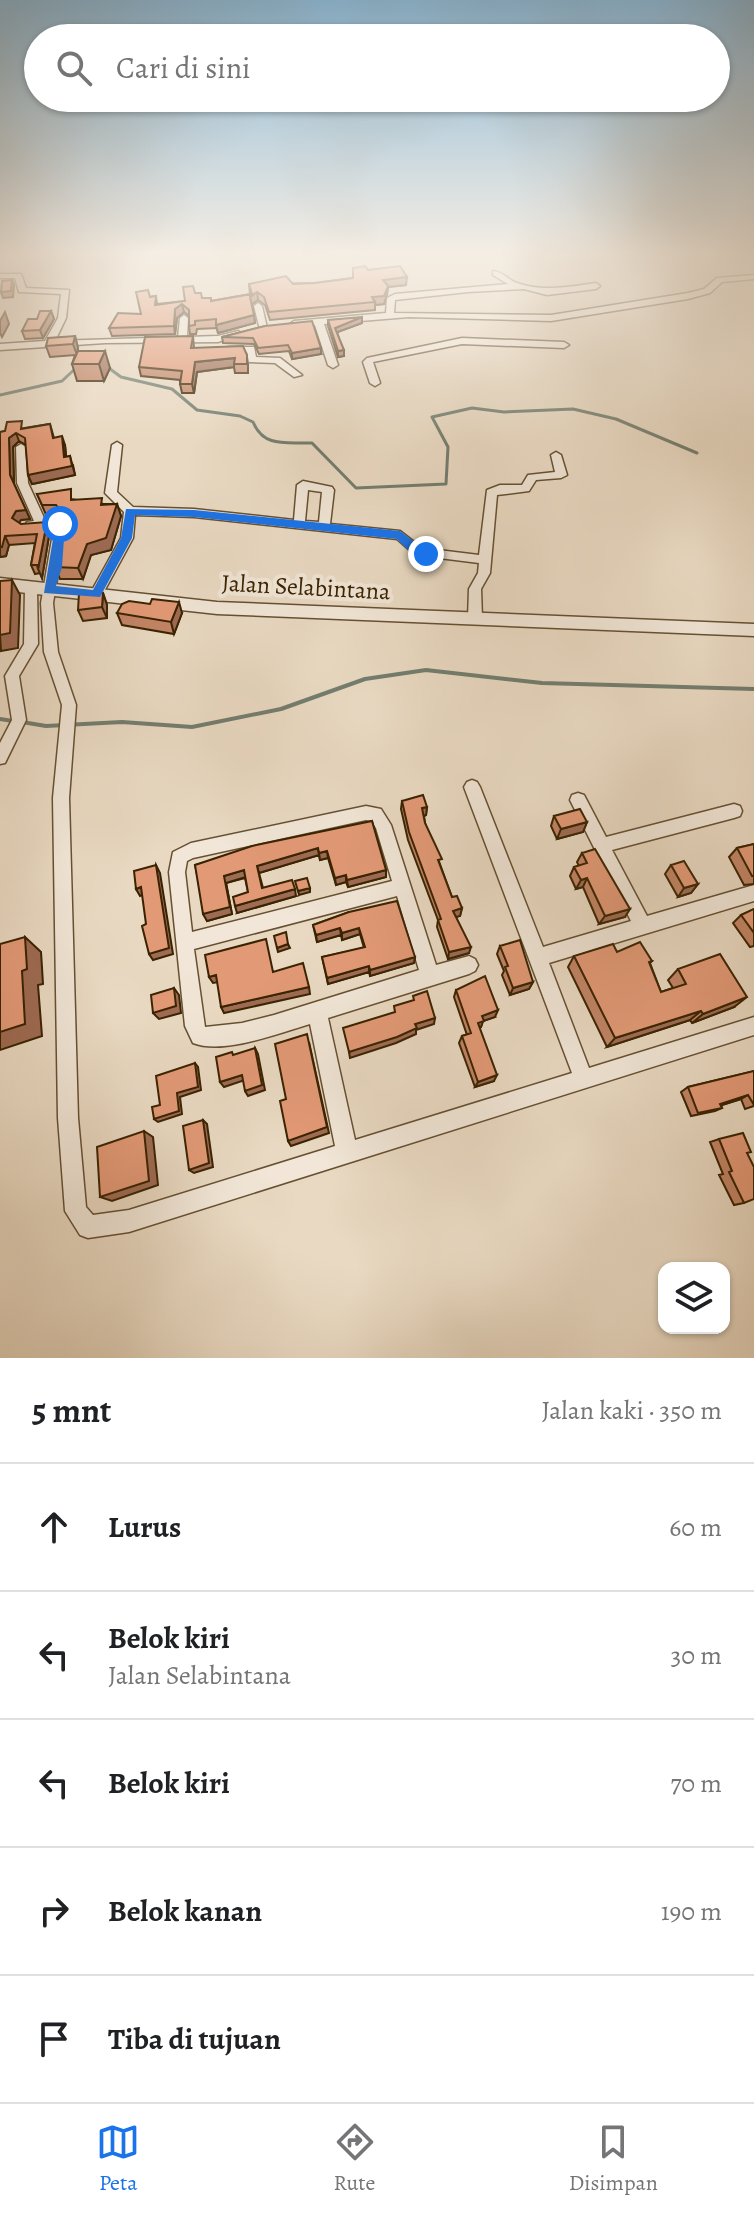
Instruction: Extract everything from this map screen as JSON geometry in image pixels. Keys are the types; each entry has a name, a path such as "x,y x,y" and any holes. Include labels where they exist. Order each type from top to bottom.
{"street":[{"path":"49,343 62,317"},
{"path":"261,317 264,326"},
{"path":"0,347 209,340 264,326 360,317"},
{"path":"484,317 540,317"},
{"path":"182,340 184,318"},
{"path":"529,319 537,344"},
{"path":"319,322 333,365"},
{"path":"239,334 251,349 253,360 277,360 297,375"},
{"path":"209,340 215,349 251,349"},
{"path":"375,383 370,360 462,341 564,345"},
{"path":"117,445 111,493 130,511 400,535 419,552 485,560"},
{"path":"21,447 19,471 26,496 37,508 40,524"},
{"path":"475,618 475,589 484,573 492,491 525,488 532,477 561,475 556,455"},
{"path":"299,524 306,484 328,490 324,527"},
{"path":"96,594 127,538 130,511"},
{"path":"0,758 19,720 12,676 31,644 40,589 56,567 60,526 57,523 25,526"},
{"name":"Jalan Selabintana","path":"0,584 217,608 754,630"},
{"path":"40,589 51,652 69,705 61,774 68,1118 74,1199 81,1221 88,1227 101,1228 129,1221 754,1026"},
{"path":"472,787 584,1079"},
{"path":"578,800 642,925"},
{"path":"601,846 734,811"},
{"path":"430,976 378,816 371,813 191,851 179,857 177,866 194,1026 200,1036 222,1036 317,1012 469,965"},
{"path":"185,943 402,887"},
{"path":"538,957 754,893"},
{"path":"317,1012 347,1152"}],"building":[{"path":"47,317 40,330 22,331 28,319"},
{"path":"115,317 175,317 174,326 109,328"},
{"path":"189,317 245,317 216,325 216,319 195,321 195,325 189,326"},
{"path":"361,317 335,328 344,350 338,351 328,320"},
{"path":"312,321 321,348 292,353 288,345 258,348 253,338 222,337 265,326"},
{"path":"75,336 73,344 46,346 48,338"},
{"path":"193,336 191,348 243,346 247,364 234,364 235,358 195,362 192,384 180,384 182,371 139,367 145,337"},
{"path":"78,351 105,351 99,364 72,364"},
{"path":"22,421 21,429 50,424 53,438 62,436 64,457 70,456 72,466 28,475 25,438 16,433 9,438 10,475 26,510 16,511 12,518 21,524 47,522 38,569 37,565 31,565 37,534 5,536 0,547 0,432 5,431 7,422"},
{"path":"71,489 71,500 102,498 101,505 117,504 106,538 87,544 78,568 55,567 64,515 56,505 42,505 37,494"},
{"path":"12,580 10,633 0,635 0,581"},
{"path":"79,593 103,593 102,607 78,610"},
{"path":"152,599 179,602 171,622 117,613 122,604 129,601 150,604"},
{"path":"423,795 427,807 422,808 425,823 442,859 438,860 452,897 457,896 462,908 453,911 471,947 449,952 438,920 441,919 409,832 402,801"},
{"path":"580,809 587,822 561,829 554,816"},
{"path":"372,821 386,870 347,880 346,875 335,878 327,851 319,853 318,848 257,866 262,888 292,880 295,889 235,906 233,897 248,892 244,870 224,876 230,907 203,914 195,865 252,846"},
{"path":"754,844 754,876 752,876 737,848"},
{"path":"595,849 630,909 605,916 587,878 581,880 574,867 587,863 582,853"},
{"path":"684,861 698,884 684,888 671,865"},
{"path":"156,865 169,948 149,954 142,926 146,924 141,887 136,889 134,871"},
{"path":"307,878 310,888 298,891 295,881"},
{"path":"397,901 415,957 327,978 322,957 365,947 359,928 342,933 340,928 316,935 313,925 349,912"},
{"path":"754,909 754,933 741,915"},
{"path":"286,932 288,944 277,948 274,936"},
{"path":"25,937 27,969 22,971 25,1024 0,1032 0,944"},
{"path":"266,939 273,972 303,963 309,987 221,1007 216,975 209,977 205,955"},
{"path":"520,940 533,982 513,988 500,946"},
{"path":"640,942 652,961 649,962 661,992 686,984 678,969 720,954 747,997 703,1014 701,1011 615,1038 574,956 613,944 617,952"},
{"path":"485,976 498,1010 482,1016 484,1021 478,1023 497,1075 478,1082 462,1036 471,1033 456,990"},
{"path":"174,988 176,1006 153,1013 151,995"},
{"path":"427,991 435,1018 415,1024 417,1028 397,1037 349,1052 343,1028 395,1012 394,1006 414,1000 413,996"},
{"path":"307,1034 327,1127 288,1141 280,1101 286,1099 275,1044"},
{"path":"255,1048 262,1085 245,1091 242,1075 220,1082 216,1057"},
{"path":"195,1063 198,1087 177,1093 179,1111 154,1119 152,1107 160,1105 156,1076"},
{"path":"754,1071 754,1105 748,1095 720,1104 722,1108 698,1113 688,1087"},
{"path":"203,1120 209,1163 189,1170 183,1126"},
{"path":"144,1131 149,1181 100,1197 97,1147"},
{"path":"743,1133 754,1167 754,1199 744,1203 729,1172 732,1171 719,1139"}],"waterway":[{"path":"106,366 121,377 172,389 197,410 240,416 253,422 270,440 312,443 356,488 446,484 448,447 432,417 472,408 504,412 573,409 616,419 697,453"},
{"path":"0,395 62,381 77,367"},
{"path":"22,722 46,726 122,722 192,727 281,709 365,679 426,670 542,683 754,689"},
{"path":"0,719 13,721"}],"route":[{"path":"60,524 56,567 49,590 96,594 127,538 130,511 194,513 400,535 414,549 426,554"}]}
